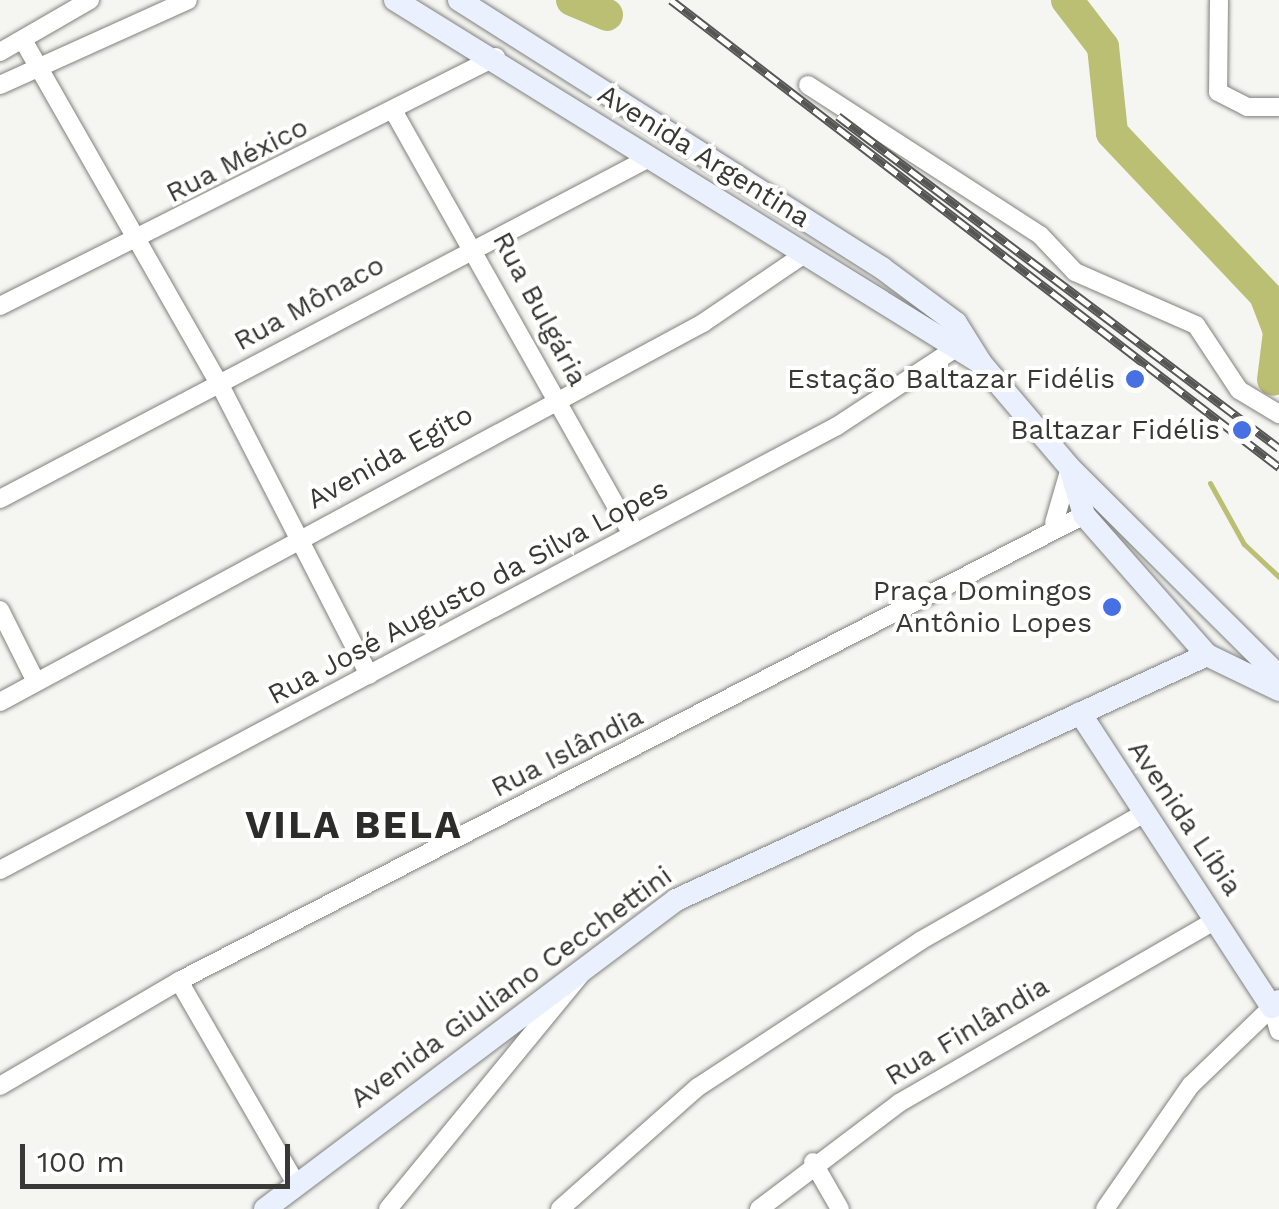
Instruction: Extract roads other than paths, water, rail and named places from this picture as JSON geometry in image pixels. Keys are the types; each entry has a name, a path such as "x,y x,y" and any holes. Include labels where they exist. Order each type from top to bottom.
{"street":[{"path":"0,52 90,0"},
{"path":"0,84 188,0"},
{"name":"Avenida Argentina","path":"395,0 496,57 647,159 981,363"},
{"name":"Avenida Argentina","path":"459,0 872,262 956,323 981,363 1070,468"},
{"path":"1219,1 1218,92 1247,107 1279,107"},
{"path":"23,40 220,384 369,676"},
{"name":"Rua México","path":"0,306 138,241 496,57"},
{"path":"808,84 1040,235 1076,272 1196,325 1239,390 1279,414"},
{"name":"Rua Bulgária","path":"394,112 473,243 632,535"},
{"name":"Rua Mônaco","path":"0,499 220,384 473,243 647,159"},
{"name":"Avenida Egito","path":"0,702 556,397 704,323 803,255"},
{"path":"843,278 872,262"},
{"path":"866,292 872,262"},
{"name":"Rua José Augusto da Silva Lopes","path":"0,870 837,426 954,349"},
{"path":"1070,468 1084,515 1208,654 1278,680"},
{"path":"1054,523 1070,468"},
{"path":"1070,468 1232,628 1278,680"},
{"name":"Rua Islândia","path":"0,1086 179,981 1054,523 1084,515"},
{"path":"0,610 36,682"},
{"name":"Avenida Giuliano Cecchettini","path":"265,1209 588,962 742,865 1208,654"},
{"name":"Avenida Líbia","path":"1080,714 1143,814 1276,1004"},
{"path":"560,1209 698,1087 920,941 1143,814"},
{"name":"Rua Finlândia","path":"759,1209 812,1162 1216,920"},
{"path":"388,1209 494,1090 588,962"},
{"path":"179,981 296,1184"},
{"path":"1276,1004 1279,1031"},
{"path":"1105,1209 1191,1084 1276,1004"},
{"path":"812,1162 840,1209"}],"waterway":[{"path":"572,0 607,15"},
{"path":"1067,0 1103,47 1112,133 1265,295 1279,332 1273,380"},
{"path":"1210,483 1244,544 1279,577"}],"railway":[{"path":"671,0 1279,467"},
{"path":"838,116 1279,448"}],"place":[{"name":"Estação Baltazar Fidélis","path":"1135,379"},
{"name":"Baltazar Fidélis","path":"1242,430"},
{"name":"Praça Domingos Antônio Lopes","path":"1112,607"}],"district":[{"name":"VILA BELA","path":"354,826"}]}
